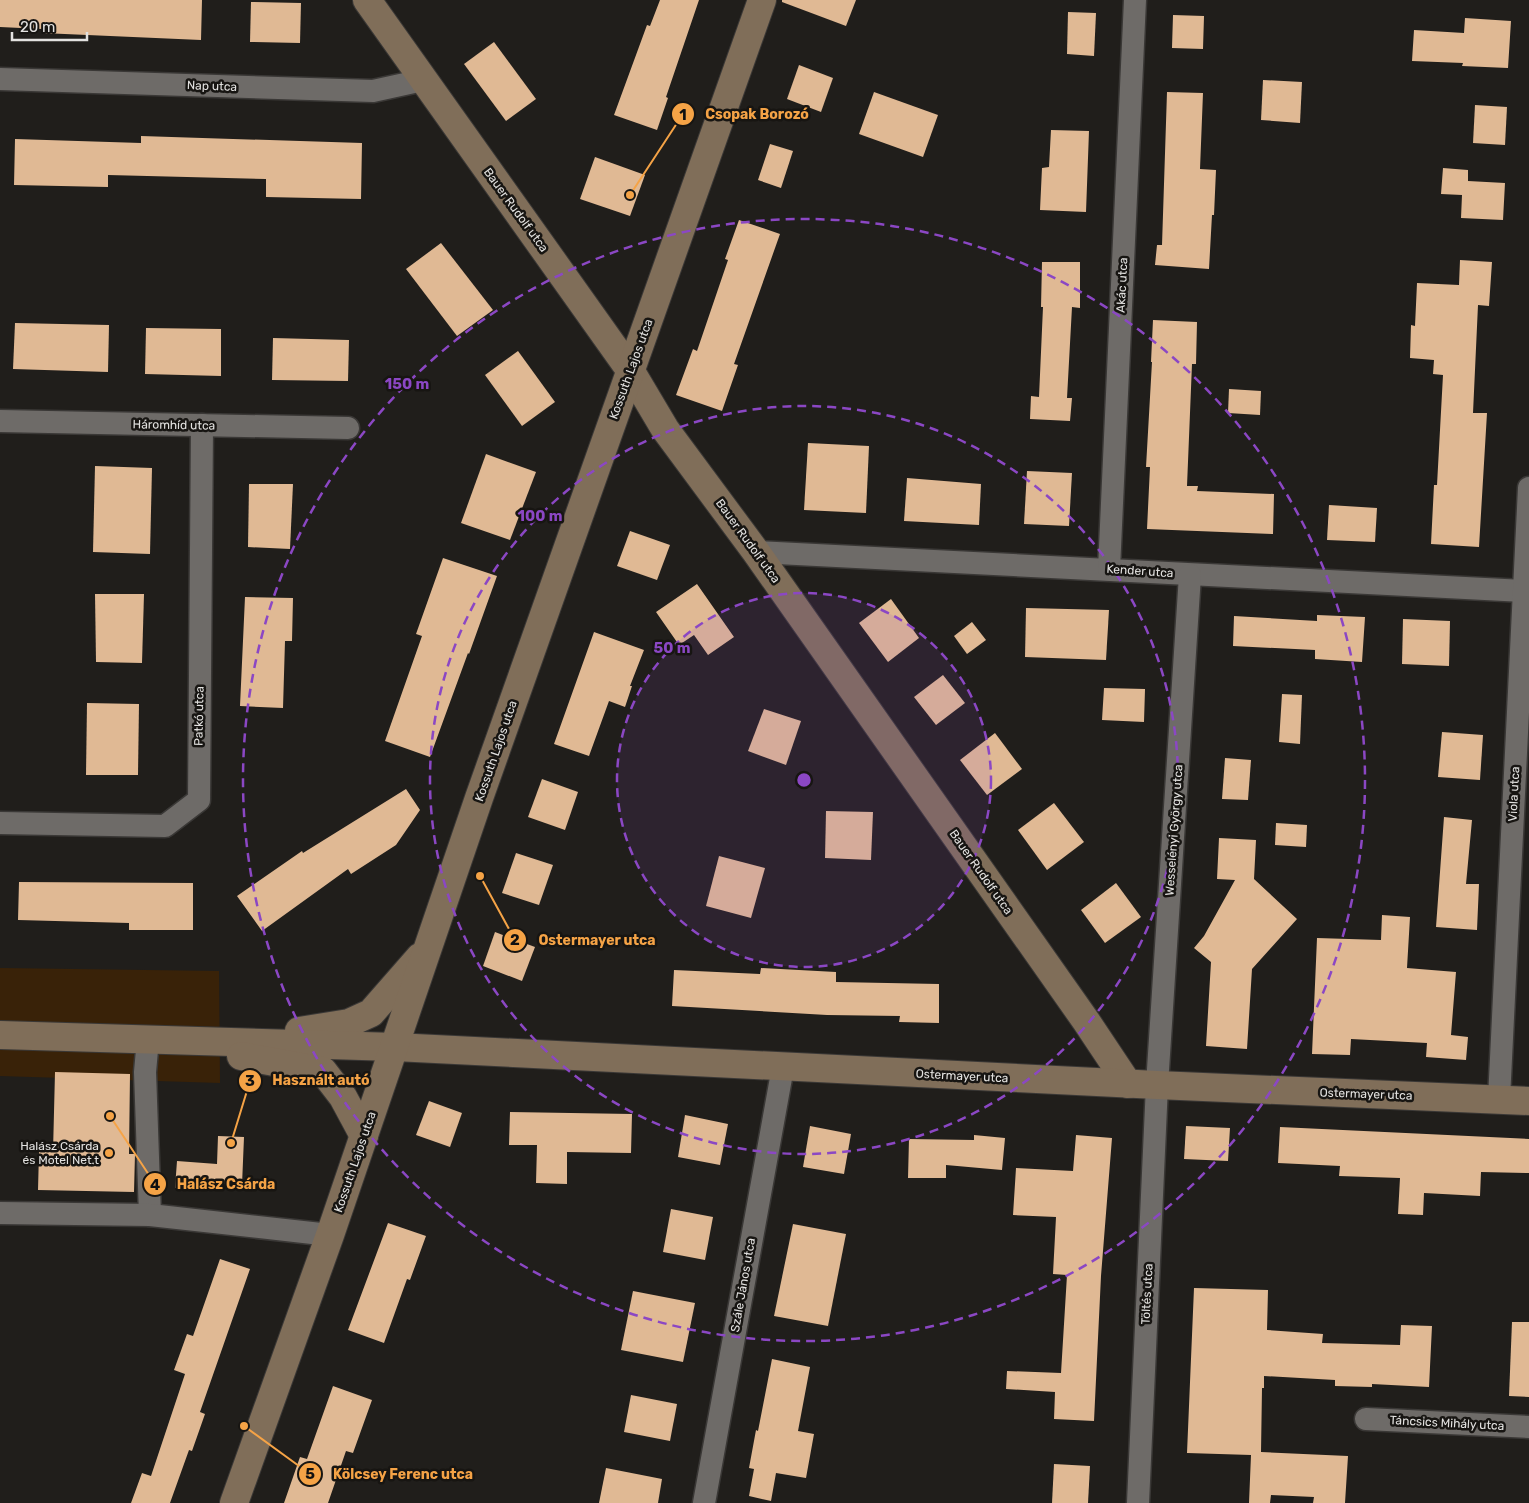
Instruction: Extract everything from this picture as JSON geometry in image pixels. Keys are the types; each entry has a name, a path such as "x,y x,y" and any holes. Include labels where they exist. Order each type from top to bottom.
{"street":[{"name":"Bauer Rudolf utca","path":"366,0 630,370 665,430 756,552 1086,1021 1128,1084"},
{"name":"Kossuth Lajos utca","path":"234,1503 330,1235 479,798 762,0"},
{"name":"Akác utca","path":"1109,569 1135,0"},
{"name":"Nap utca","path":"0,79 373,91 423,80"},
{"name":"Háromhíd utca","path":"0,422 348,428"},
{"name":"Patkó utca","path":"0,823 165,826 199,800 202,425"},
{"name":"Viola utca","path":"1499,1099 1526,627 1524,591 1529,488"},
{"name":"Kender utca","path":"756,552 1524,591"},
{"name":"Wesselényi György utca","path":"1157,1085 1190,575"},
{"path":"0,1035 148,1039 208,1034 302,1031 349,1023 371,1013 428,948"},
{"path":"148,1039 146,1072 150,1215"},
{"path":"148,1039 323,1071 343,1098 364,1136"},
{"name":"Ostermayer utca","path":"148,1039 395,1047 1128,1084 1529,1101"},
{"name":"Szále János utca","path":"704,1503 783,1067"},
{"name":"Töltés utca","path":"1138,1503 1157,1085"},
{"path":"0,1214 150,1215 330,1235"},
{"name":"Táncsics Mihály utca","path":"1366,1419 1529,1428"}],"shaded area":[{"path":"0,968 219,971 220,1083 0,1076"}],"building":[{"path":"0,0 202,0 201,40 42,33 42,29 0,27"},
{"path":"660,0 699,0 666,97 668,98 657,130 614,115 647,25 650,26"},
{"path":"782,0 856,0 846,26 782,2"},
{"path":"251,2 301,3 300,43 250,42"},
{"path":"1068,12 1096,13 1094,56 1067,54"},
{"path":"1173,15 1204,16 1203,49 1172,48"},
{"path":"1465,18 1511,21 1508,68 1462,66 1463,63 1412,61 1414,30 1464,33"},
{"path":"494,42 536,99 506,121 464,64"},
{"path":"799,65 833,78 821,112 787,99"},
{"path":"1263,80 1302,82 1300,123 1261,120"},
{"path":"874,92 938,115 923,157 859,134"},
{"path":"1167,92 1203,93 1200,169 1216,170 1209,269 1155,265 1157,245 1162,245"},
{"path":"1475,105 1507,107 1505,145 1473,143"},
{"path":"1051,130 1089,131 1086,212 1040,210 1042,168 1049,167"},
{"path":"141,136 362,143 361,199 266,197 266,179 108,175 108,187 14,185 15,139 141,143"},
{"path":"770,144 793,151 781,188 758,180"},
{"path":"595,157 645,175 630,216 580,199"},
{"path":"1443,168 1468,170 1468,181 1505,183 1503,220 1461,218 1462,195 1441,194"},
{"path":"739,220 780,234 734,364 738,365 722,411 676,395 693,349 697,351 728,260 725,259"},
{"path":"441,243 493,310 457,336 406,269"},
{"path":"1460,260 1492,262 1489,306 1478,305 1473,413 1487,413 1479,547 1431,544 1434,485 1437,485 1443,375 1433,374 1434,360 1410,358 1411,325 1415,326 1417,283 1459,285"},
{"path":"1042,262 1080,262 1080,308 1072,307 1067,398 1072,398 1070,421 1030,419 1031,396 1039,397 1043,307 1041,307"},
{"path":"1153,320 1197,322 1196,364 1192,364 1187,486 1198,486 1197,491 1274,494 1273,534 1147,529 1150,467 1146,467"},
{"path":"15,323 109,325 108,372 13,369"},
{"path":"146,328 221,329 221,376 145,374"},
{"path":"273,338 349,340 348,381 272,380"},
{"path":"518,351 555,402 522,426 485,375"},
{"path":"1229,389 1261,391 1260,415 1228,413"},
{"path":"808,443 869,446 866,513 804,510"},
{"path":"486,454 536,472 510,540 461,523"},
{"path":"95,466 152,468 150,554 93,552"},
{"path":"1027,471 1072,473 1069,526 1024,524"},
{"path":"907,478 981,484 979,525 904,521"},
{"path":"249,484 293,484 290,549 248,547"},
{"path":"1329,505 1377,508 1375,542 1327,540"},
{"path":"630,531 670,545 657,580 617,566"},
{"path":"443,558 497,576 430,757 385,741 422,636 416,634"},
{"path":"697,584 734,637 708,655 694,635 679,645 656,612"},
{"path":"95,594 144,594 142,663 96,662"},
{"path":"245,597 293,598 292,641 285,641 283,708 240,706"},
{"path":"891,599 919,638 888,662 859,623"},
{"path":"1026,608 1109,610 1106,660 1025,657"},
{"path":"1317,615 1365,617 1362,662 1315,659 1315,650 1233,646 1234,616 1317,621"},
{"path":"1403,619 1450,621 1449,666 1402,664"},
{"path":"972,622 986,640 967,654 954,636"},
{"path":"594,632 644,650 630,686 632,686 625,707 609,701 589,756 554,744"},
{"path":"943,675 965,703 936,725 914,697"},
{"path":"1104,688 1145,689 1144,722 1102,720"},
{"path":"1282,694 1302,695 1300,744 1279,742"},
{"path":"87,703 139,704 138,775 86,775"},
{"path":"764,709 801,721 786,765 748,751"},
{"path":"1442,732 1483,735 1480,780 1438,777"},
{"path":"995,733 1022,769 987,795 960,760"},
{"path":"1225,758 1251,760 1248,800 1222,799"},
{"path":"542,779 578,792 565,830 528,817"},
{"path":"406,789 420,810 396,845 351,874 348,869 262,931 237,896 302,851 303,853"},
{"path":"1054,803 1084,842 1047,870 1018,830"},
{"path":"826,811 873,812 871,860 825,858"},
{"path":"1444,817 1472,820 1466,884 1479,884 1477,930 1436,927"},
{"path":"1276,823 1307,825 1306,847 1275,845"},
{"path":"1219,838 1256,840 1254,879 1297,919 1252,969 1247,1049 1206,1046 1211,962 1194,948 1204,936 1235,880 1217,879"},
{"path":"516,853 553,865 539,905 502,893"},
{"path":"719,856 765,868 751,918 706,906"},
{"path":"19,882 193,883 193,930 129,930 129,923 18,920"},
{"path":"1116,883 1141,917 1105,943 1081,910"},
{"path":"1382,915 1410,917 1407,968 1456,972 1451,1035 1468,1037 1466,1060 1426,1057 1427,1043 1351,1039 1350,1055 1312,1054 1317,938 1381,940"},
{"path":"495,932 535,947 522,981 483,966"},
{"path":"761,968 836,972 836,982 939,984 939,1023 899,1022 900,1016 827,1015 672,1006 674,970 760,974"},
{"path":"55,1072 130,1074 129,1154 135,1154 134,1192 38,1190 39,1152 53,1152"},
{"path":"429,1101 462,1113 450,1147 416,1135"},
{"path":"510,1112 632,1114 631,1153 567,1152 567,1184 536,1183 537,1145 509,1145"},
{"path":"685,1115 728,1124 720,1165 678,1157"},
{"path":"810,1126 851,1134 844,1174 803,1167"},
{"path":"1186,1126 1230,1128 1228,1161 1184,1159"},
{"path":"1280,1127 1529,1139 1529,1173 1481,1172 1480,1196 1424,1193 1423,1215 1398,1214 1400,1178 1339,1176 1340,1166 1278,1163"},
{"path":"974,1135 1005,1138 1002,1170 946,1165 946,1178 908,1178 909,1139 974,1140"},
{"path":"1076,1135 1112,1138 1101,1276 1094,1421 1054,1419 1055,1392 1006,1389 1007,1371 1061,1373 1067,1275 1053,1274 1056,1217 1013,1215 1016,1168 1073,1171"},
{"path":"218,1136 244,1137 242,1185 204,1183 203,1190 175,1188 177,1161 217,1164"},
{"path":"671,1209 713,1217 705,1260 663,1252"},
{"path":"388,1223 426,1236 410,1280 407,1279 384,1343 348,1330"},
{"path":"793,1224 846,1234 828,1326 774,1316"},
{"path":"220,1259 250,1269 200,1412 205,1414 192,1451 189,1450 170,1503 131,1503 142,1473 151,1476 185,1374 174,1370 187,1334 193,1336"},
{"path":"1194,1288 1268,1290 1267,1330 1323,1334 1322,1343 1400,1345 1401,1325 1432,1326 1429,1387 1372,1384 1372,1387 1335,1386 1335,1380 1264,1376 1264,1388 1262,1388 1261,1452 1348,1456 1345,1503 1313,1503 1314,1497 1271,1495 1270,1503 1249,1503 1251,1455 1187,1453"},
{"path":"633,1291 695,1303 683,1362 621,1350"},
{"path":"1512,1322 1529,1322 1529,1397 1509,1396"},
{"path":"772,1359 810,1367 798,1431 814,1434 806,1478 776,1473 771,1501 749,1496 754,1469 749,1468"},
{"path":"333,1386 372,1400 353,1453 346,1451 328,1503 284,1503 300,1457 307,1459"},
{"path":"631,1395 677,1404 670,1441 624,1432"},
{"path":"1054,1464 1090,1466 1088,1503 1052,1503"},
{"path":"606,1468 662,1479 658,1503 599,1503"}],"place":[{"name":"Csopak Borozó","path":"630,195"},
{"name":"Ostermayer utca","path":"480,876"},
{"name":"Halász Csárda","path":"110,1116"},
{"name":"Használt autó","path":"231,1143"},
{"name":"Halász Csárda és Motel Net.t","path":"109,1153"},
{"name":"Kölcsey Ferenc utca","path":"244,1426"}]}
